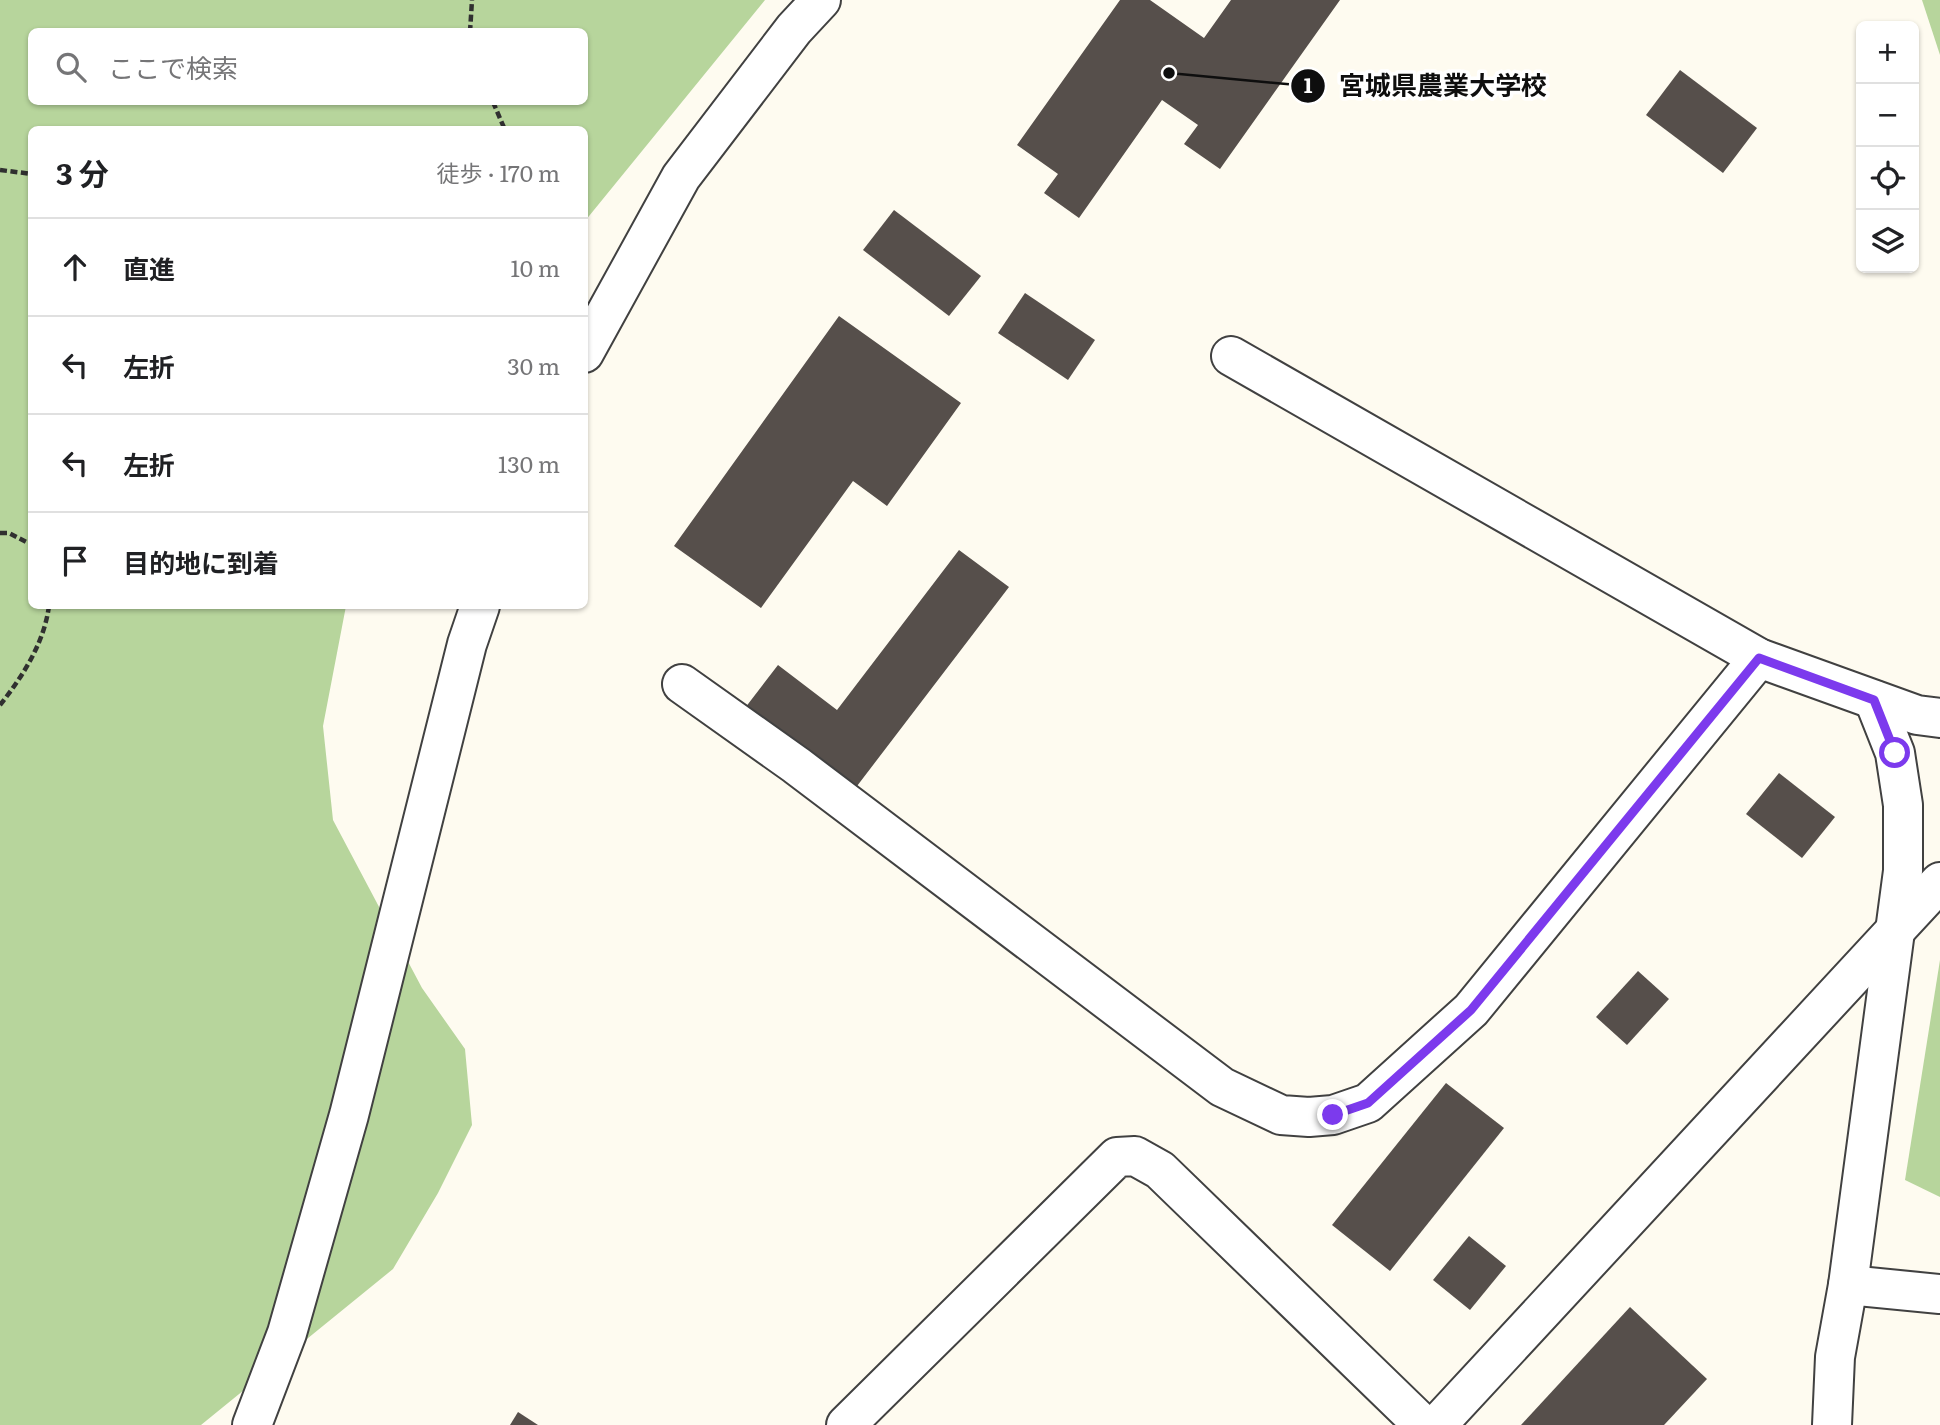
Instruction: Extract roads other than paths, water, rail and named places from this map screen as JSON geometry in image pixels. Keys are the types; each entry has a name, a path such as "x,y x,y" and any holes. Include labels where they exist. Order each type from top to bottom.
{"street":[{"path":"588,346 681,177 794,29 821,0"},
{"path":"1231,356 1759,658 1917,715 1940,718"},
{"path":"251,1425 287,1333 349,1115 467,644 479,609"},
{"path":"682,684 796,765 1223,1087 1281,1115 1309,1117 1333,1115 1368,1103 1471,1010 1759,658"},
{"path":"1832,1425 1835,1357 1848,1285 1886,1014 1903,871 1903,805 1895,753 1874,700"},
{"path":"1437,1425 1940,883"},
{"path":"846,1425 1117,1157 1135,1156 1160,1170 1423,1425"},
{"path":"1848,1285 1940,1294"}],"place":[{"name":"宮城県農業大学校","path":"1169,73"}]}
